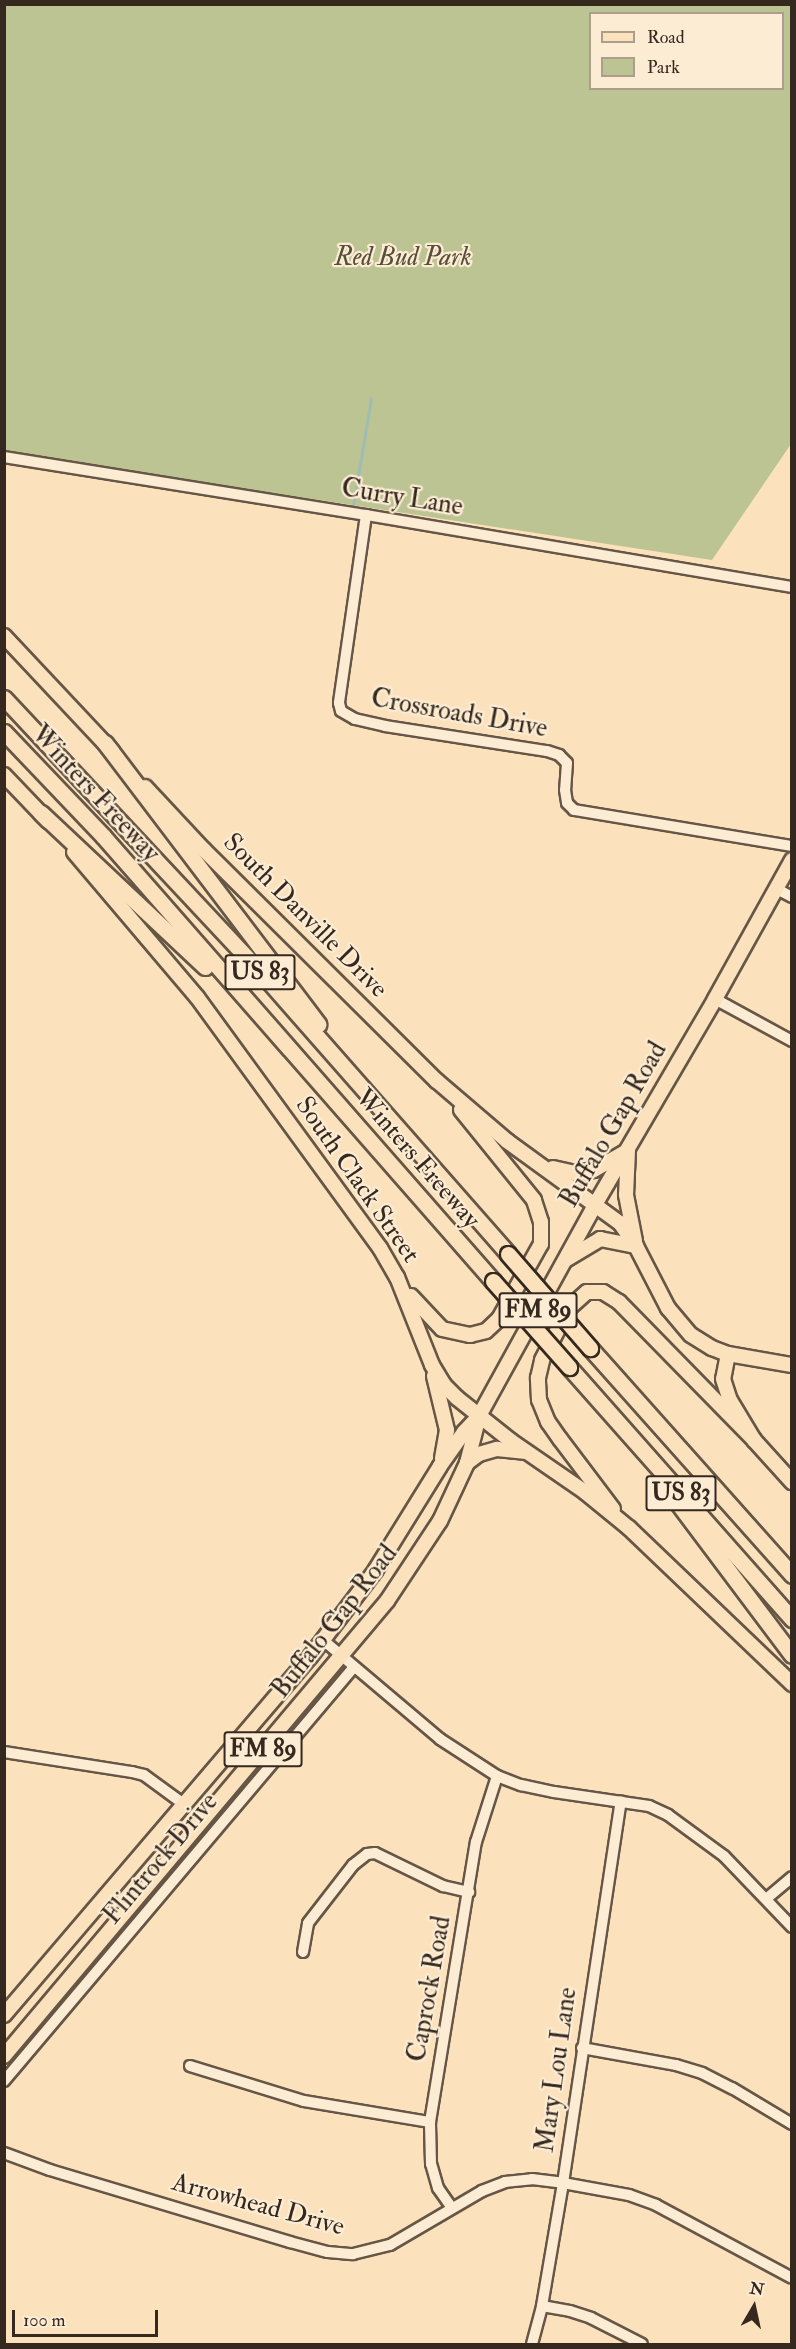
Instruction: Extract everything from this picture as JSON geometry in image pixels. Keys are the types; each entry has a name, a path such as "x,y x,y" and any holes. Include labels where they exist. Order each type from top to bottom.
{"highway":[{"name":"Winters Freeway","path":"4,698 258,969 792,1575"},
{"name":"Winters Freeway","path":"4,732 103,836 266,1024 792,1619"},
{"path":"105,743 396,1127"},
{"path":"41,813 266,1024"},
{"path":"610,1412 792,1655"}],"main road":[{"name":"South Danville Drive","path":"4,636 203,849 437,1081 507,1141 596,1203 620,1223 636,1246"},
{"name":"South Clack Street","path":"4,775 41,813 197,997 380,1248 397,1278 432,1365 457,1398 528,1453 585,1492 629,1528 792,1684"},
{"name":"Buffalo Gap Road","path":"4,2056 342,1656 409,1570 440,1521 467,1463 479,1416 596,1203 715,999 792,860"},
{"path":"397,1278 418,1308 442,1329 470,1335 486,1331 499,1319 541,1244 541,1222 534,1200 437,1081"},
{"path":"541,1165 566,1173 594,1170 627,1150"},
{"path":"627,1150 626,1195 636,1246 675,1318 701,1342 728,1354 792,1365"},
{"path":"564,1262 600,1239 636,1246"},
{"path":"629,1528 548,1422 539,1400 538,1378 542,1360 569,1308 581,1296 595,1291 611,1295 754,1440 792,1482"},
{"path":"728,1354 723,1371 725,1390 754,1440"},
{"path":"432,1365 447,1430 440,1466"},
{"name":"Buffalo Gap Road","path":"4,2016 323,1641 375,1571 464,1431 479,1416"},
{"path":"467,1463 479,1454 497,1449 528,1453"},
{"path":"185,1805 192,1822 185,1842"}],"street":[{"name":"Curry Lane","path":"4,458 366,515 792,587"},
{"name":"Crossroads Drive","path":"366,515 339,703 341,711 355,719 385,726 547,751 559,755 567,763 565,790 567,804 574,810 792,846"},
{"path":"775,888 792,897"},
{"path":"715,999 792,1041"},
{"path":"323,1641 440,1739 497,1776 520,1785 554,1792 649,1806 697,1834 724,1856 792,1927"},
{"name":"Flintrock Drive","path":"4,2081 354,1667"},
{"path":"4,1752 132,1772 144,1776 185,1805"},
{"name":"Caprock Road","path":"452,2208 438,2188 431,2164 430,2122 482,1817 497,1776"},
{"name":"Mary Lou Lane","path":"532,2344 542,2306 563,2183 621,1801"},
{"path":"303,1952 309,1923 353,1865 367,1854 375,1853 443,1886 469,1892"},
{"path":"766,1899 792,1877"},
{"path":"582,2048 657,2061 702,2073 792,2124"},
{"path":"190,2066 304,2101 430,2122"},
{"name":"Arrowhead Drive","path":"4,2153 50,2170 328,2252 353,2254 390,2245 452,2208 505,2182 532,2179 563,2183 628,2194 656,2205 792,2278"},
{"path":"542,2306 570,2311 591,2318 642,2344"}],"green space":[{"name":"Red Bud Park","path":"4,5 791,5 791,444 712,560 5,452"}],"waterway":[{"path":"353,506 371,398"}]}
